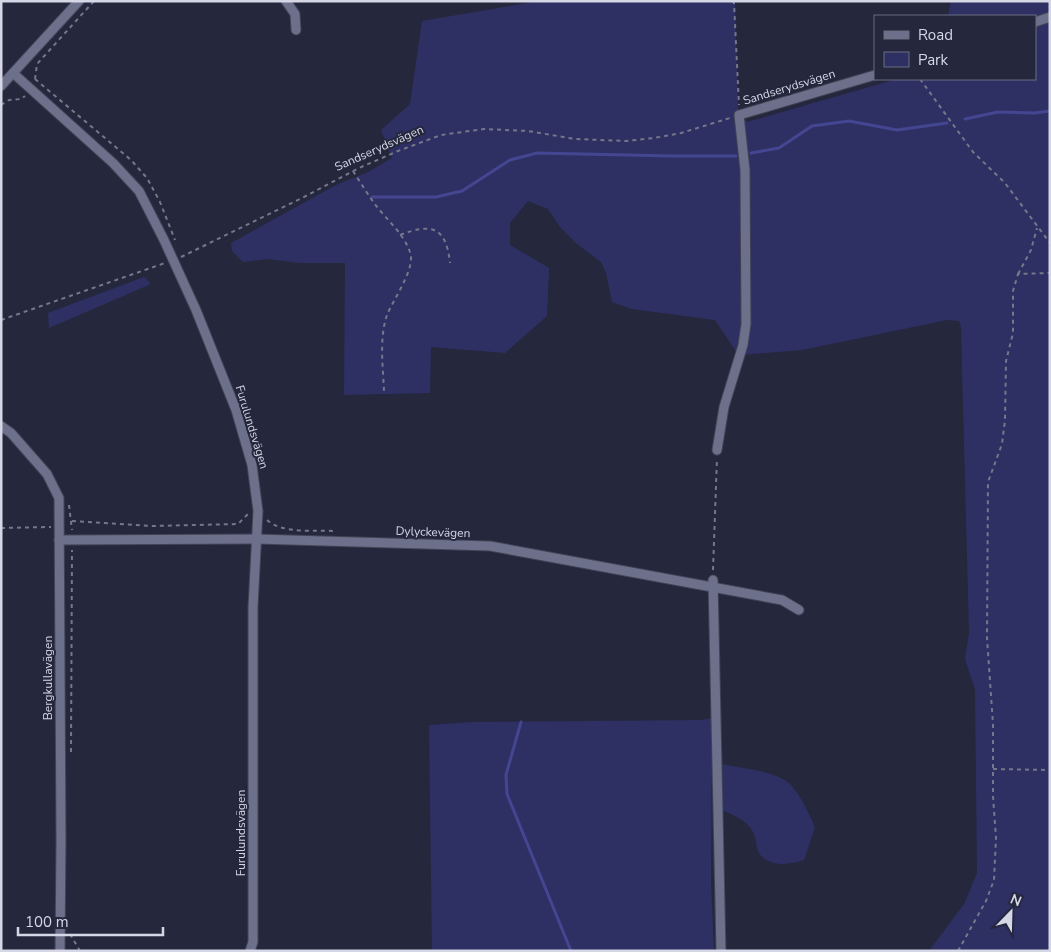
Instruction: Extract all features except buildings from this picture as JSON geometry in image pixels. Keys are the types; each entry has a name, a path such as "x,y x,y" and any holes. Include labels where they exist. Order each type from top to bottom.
{"street":[{"path":"1,86 79,1"},
{"path":"286,1 295,14 296,30"},
{"path":"1036,22 1050,17"},
{"name":"Furulundsvägen","path":"13,73 112,163 139,191 174,260 196,310 236,410 252,465 258,511 253,607 253,942 250,951"},
{"name":"Sandserydsvägen","path":"739,115 874,75"},
{"path":"717,450 724,407 744,345 746,324 745,170 739,115"},
{"name":"Bergkullavägen","path":"1,426 11,434 47,474 59,498 60,951"},
{"name":"Dylyckevägen","path":"59,540 257,539 490,546 713,584 782,600 799,610"},
{"path":"713,584 721,951"}],"path":[{"path":"1,105 9,100 21,99 31,90 37,64 94,1"},
{"path":"732,1 734,3 739,115"},
{"path":"35,79 131,160 147,178 160,202 178,247"},
{"path":"921,80 973,152 1005,183 1050,243"},
{"name":"Sandserydsvägen","path":"1,320 174,260 244,227 353,171 440,135 484,129 528,131 575,139 626,141 681,133 739,115"},
{"path":"353,171 374,203 411,252 412,265 386,317 383,342 384,391"},
{"path":"400,235 426,227 437,231 449,250 450,263"},
{"path":"958,951 986,901 994,880 996,838 992,796 993,724 988,638 988,482 1002,444 1005,420 1006,361 1013,333 1013,291 1018,274 1031,250 1037,227"},
{"path":"1018,274 1050,273"},
{"path":"713,584 717,450"},
{"path":"72,521 152,526 238,524 252,512 264,511 266,518 272,524 281,528 341,532"},
{"path":"1,528 59,527"},
{"path":"993,768 1050,770"},
{"path":"69,933 80,951"}],"green space":[{"path":"539,1 735,1 738,108 747,122 894,80 1036,80 1036,15 948,15 951,1 1050,1 1050,951 929,951 964,904 977,873 975,690 965,659 969,633 961,328 959,321 947,320 802,350 741,355 735,350 715,320 632,309 612,302 606,273 601,262 577,244 560,227 548,209 528,201 510,223 510,245 549,268 547,316 505,353 431,347 430,393 344,395 345,263 300,263 267,259 243,262 232,251 231,243 336,185 368,172 392,158 381,130 410,104 422,21"},
{"path":"144,277 151,284 49,328 48,313"},
{"path":"712,718 711,882 714,951 432,951 429,725 472,722 702,720"},
{"path":"721,764 757,770 789,783 804,804 815,827 804,860 779,864 767,860 758,851 754,834 747,824 722,810"}],"waterway":[{"path":"965,119 998,112 1034,113 1050,111"},
{"path":"751,153 779,148 812,126 849,121 897,130 947,123"},
{"path":"372,197 436,197 462,191 510,160 537,153 736,156"},
{"path":"521,722 506,775 507,794 571,951"}]}
